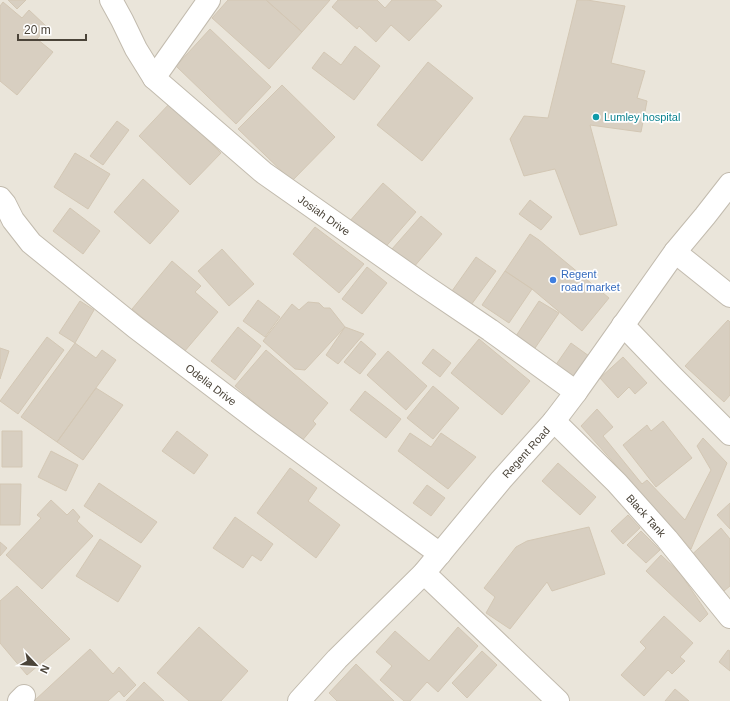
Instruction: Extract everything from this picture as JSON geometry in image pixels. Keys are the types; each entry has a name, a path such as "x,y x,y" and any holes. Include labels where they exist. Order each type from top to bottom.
{"street":[{"name":"Josiah Drive","path":"111,0 136,49 154,78 264,172 576,392"},
{"path":"154,78 209,0"},
{"name":"Regent Road","path":"299,701 338,659 424,573 501,480 554,421 675,252 730,184"},
{"name":"Odelia Drive","path":"0,198 5,204 13,220 31,243 135,327 264,425 440,554"},
{"path":"675,252 730,296"},
{"path":"623,325 730,434"},
{"name":"Black Tank","path":"554,421 617,483 667,538 730,617"},
{"path":"424,573 558,701"}],"shaded area":[{"path":"0,0 730,0 730,701 0,701"}],"building":[{"path":"8,0 26,0 17,9"},
{"path":"228,0 266,0 302,32 269,69 212,18"},
{"path":"266,0 330,0 302,32"},
{"path":"338,0 377,0 385,8 392,0 435,0 442,6 409,41 391,25 376,42 359,26 357,29 332,7"},
{"name":"Lumley hospital","path":"577,0 587,0 625,6 611,63 645,71 637,98 647,101 641,132 590,125 617,225 580,235 555,169 524,176 510,139 524,116 548,118"},
{"path":"3,2 22,18 29,10 47,27 37,39 53,52 17,95 0,81 0,6"},
{"path":"210,29 271,87 236,124 176,66"},
{"path":"355,46 380,66 354,100 312,68 324,52 341,65"},
{"path":"428,62 473,98 422,161 377,125"},
{"path":"282,85 335,137 292,181 238,129"},
{"path":"170,103 221,153 190,185 139,136"},
{"path":"117,121 129,130 103,165 90,156"},
{"path":"75,153 110,174 88,209 54,187"},
{"path":"143,179 179,211 150,244 114,212"},
{"path":"383,183 416,212 382,251 349,222"},
{"path":"530,200 552,217 541,230 519,214"},
{"path":"70,208 100,231 83,254 53,231"},
{"path":"421,216 442,234 413,268 392,249"},
{"path":"315,227 364,264 339,293 293,254"},
{"name":"Regent road market","path":"530,234 609,298 582,331 532,289 505,271"},
{"path":"222,249 254,284 229,306 198,271"},
{"path":"476,257 496,271 471,305 452,291"},
{"path":"172,261 201,286 195,292 218,312 184,352 132,309"},
{"path":"367,267 387,283 362,314 342,299"},
{"path":"505,271 532,289 509,323 482,305"},
{"path":"258,300 280,317 265,337 243,321"},
{"path":"80,301 94,310 75,343 59,333"},
{"path":"539,301 559,313 533,351 514,339"},
{"path":"308,302 319,303 324,308 330,308 345,327 305,370 295,369 263,341 292,304 299,310"},
{"path":"728,320 730,322 730,395 724,402 685,366"},
{"path":"238,327 261,346 235,380 211,361"},
{"path":"345,327 364,334 338,364 326,355"},
{"path":"47,337 64,350 18,414 0,401"},
{"path":"479,339 530,381 502,415 451,373"},
{"path":"361,341 376,354 360,374 344,362"},
{"path":"75,343 96,358 102,350 116,360 57,442 21,417"},
{"path":"571,343 589,356 572,378 555,366"},
{"path":"0,348 9,351 0,379"},
{"path":"433,349 451,363 440,377 422,363"},
{"path":"266,350 328,403 313,421 316,424 301,442 235,386"},
{"path":"388,351 427,386 406,410 367,375"},
{"path":"623,357 647,383 635,394 629,387 618,398 600,378"},
{"path":"433,386 459,408 433,439 407,418"},
{"path":"96,388 123,405 83,460 57,442"},
{"path":"365,391 401,419 386,438 350,410"},
{"path":"597,409 613,427 603,436 642,484 647,480 685,520 711,470 697,446 703,438 727,463 691,549 581,426"},
{"path":"663,421 692,458 656,487 623,445 647,425 651,431"},
{"path":"2,431 22,431 22,467 2,467"},
{"path":"177,431 208,455 194,474 162,451"},
{"path":"410,433 431,447 441,433 476,457 448,489 398,451"},
{"path":"51,451 78,465 66,491 38,477"},
{"path":"558,463 596,497 580,515 542,481"},
{"path":"290,468 317,488 308,501 340,525 316,558 257,513"},
{"path":"99,483 157,522 141,543 84,506"},
{"path":"0,484 21,484 20,525 0,525"},
{"path":"427,485 445,498 431,516 413,503"},
{"path":"51,500 67,515 73,509 80,517 77,521 93,536 42,589 6,555 41,518 37,515"},
{"path":"730,503 730,529 717,515"},
{"path":"628,515 640,528 623,544 611,531"},
{"path":"235,517 273,544 261,561 252,555 243,568 213,548"},
{"path":"589,527 605,574 552,591 547,582 510,629 486,613 495,597 484,588 516,547 527,541"},
{"path":"721,528 730,539 730,586 719,595 687,559"},
{"path":"641,531 660,550 646,563 627,545"},
{"path":"100,539 141,566 118,602 76,576"},
{"path":"0,542 7,548 0,556"},
{"path":"661,555 680,573 708,614 700,622 646,571"},
{"path":"17,586 70,639 27,675 0,643 0,601"},
{"path":"664,616 693,643 680,657 685,661 672,674 668,670 644,696 621,675 646,648 640,642"},
{"path":"199,627 248,671 221,701 189,701 157,673"},
{"path":"458,627 478,646 438,692 427,682 410,701 404,701 380,680 392,666 376,652 395,631 429,661"},
{"path":"90,649 113,674 119,667 136,685 124,697 119,691 108,701 34,701"},
{"path":"728,650 730,651 730,671 719,662"},
{"path":"482,651 497,665 467,698 452,683"},
{"path":"356,664 394,701 337,701 329,693"},
{"path":"144,682 164,701 126,701"},
{"path":"675,689 689,701 665,701"}],"place":[{"name":"Lumley hospital","path":"596,117"},
{"name":"Regent road market","path":"553,280"}]}
